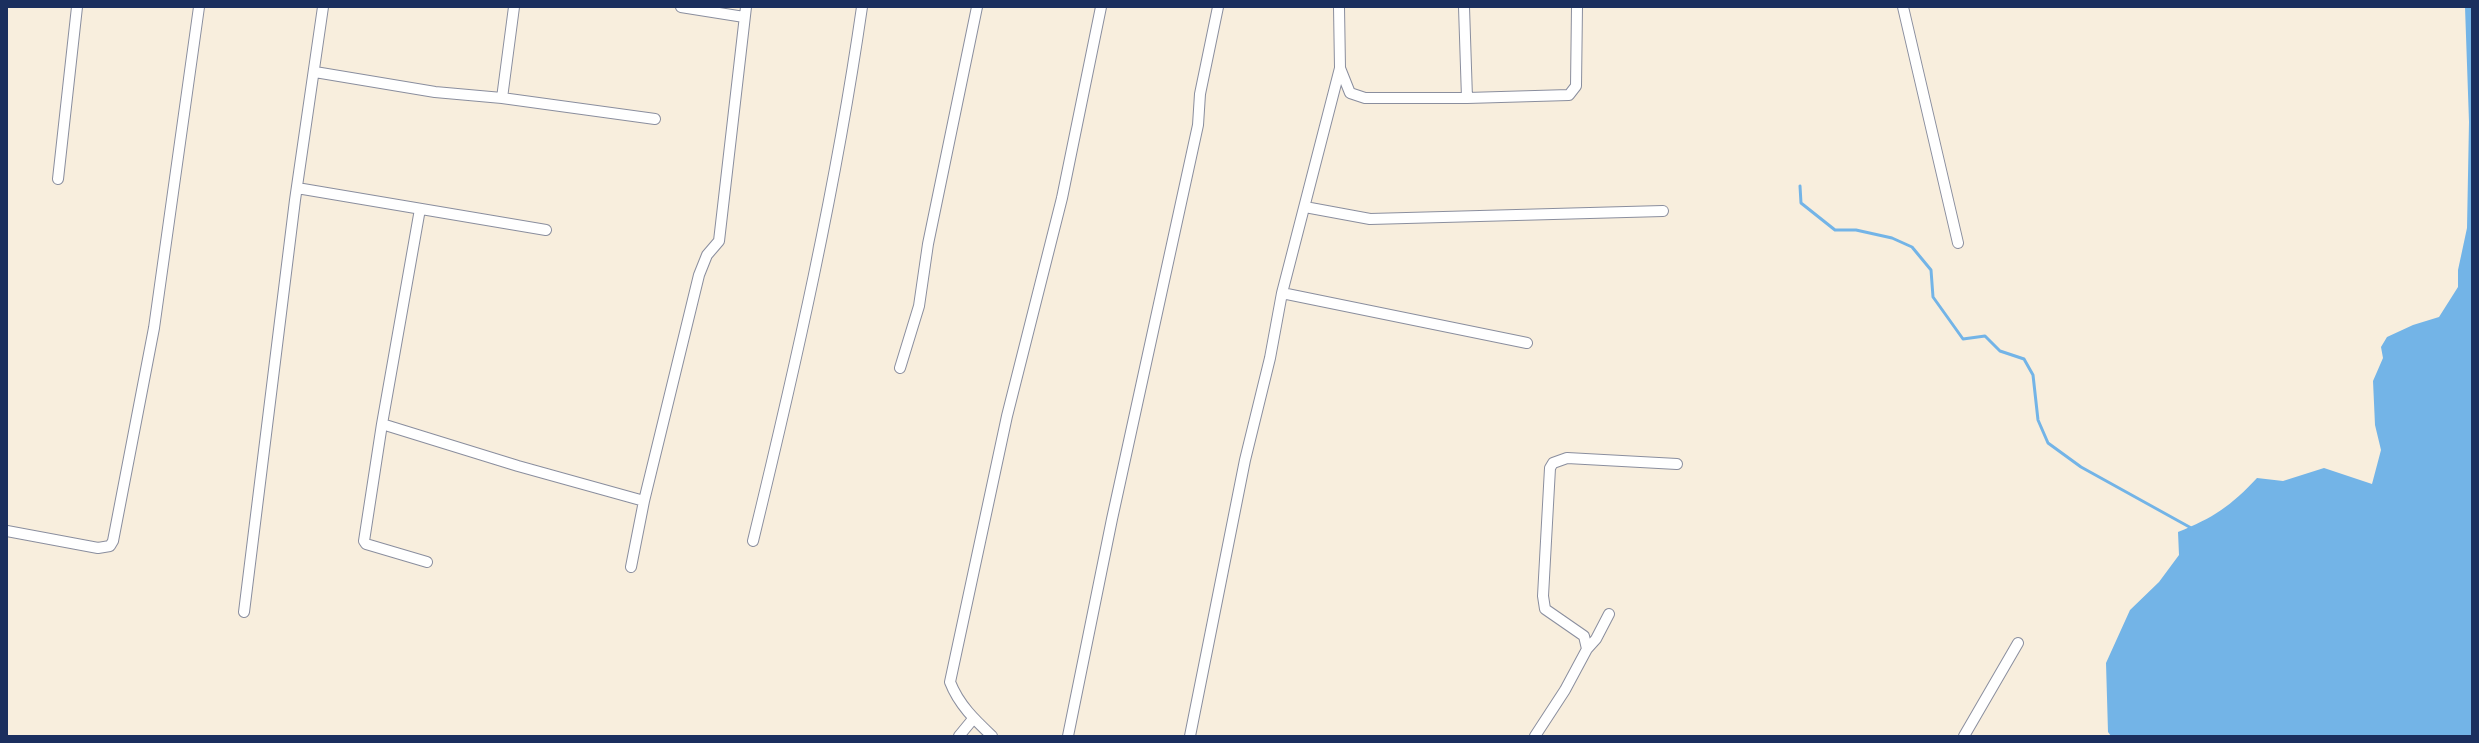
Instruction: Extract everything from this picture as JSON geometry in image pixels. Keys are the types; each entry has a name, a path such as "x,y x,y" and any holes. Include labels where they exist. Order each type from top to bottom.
{"street":[{"path":"58,178 77,7"},
{"path":"7,531 98,548 110,546 113,541 155,321 199,7"},
{"path":"244,612 297,188 315,72 323,7"},
{"path":"502,98 514,7"},
{"path":"631,568 644,501 699,275 707,255 719,241 745,12 681,7"},
{"path":"753,541 796,365 847,112 862,7"},
{"path":"900,368 919,306 928,244 977,7"},
{"path":"992,736 973,719 955,695 950,682 1008,416 1062,198 1101,7"},
{"path":"1068,736 1112,519 1198,125 1200,94 1218,7"},
{"path":"1190,736 1246,460 1270,358 1282,293 1340,68 1339,7"},
{"path":"1464,7 1467,98"},
{"path":"1340,68 1350,92 1365,98 1467,98 1569,95 1576,86 1577,7"},
{"path":"1903,7 1958,243"},
{"path":"315,72 434,92 502,98 655,119"},
{"path":"297,188 546,230"},
{"path":"1305,207 1370,219 1662,211"},
{"path":"420,209 382,424 364,541 366,544 427,562"},
{"path":"1282,293 1527,343"},
{"path":"382,424 518,466 644,501"},
{"path":"1587,649 1584,636 1545,609 1543,596 1550,468 1553,463 1567,458 1676,464"},
{"path":"1534,736 1565,690 1587,649 1596,639 1609,614"},
{"path":"1964,736 2018,643"},
{"path":"959,736 973,719"}],"water":[{"path":"2465,7 2472,7 2472,736 2111,736 2108,732 2106,663 2130,610 2159,582 2179,555 2178,532 2201,522 2230,504 2257,478 2283,481 2324,468 2372,484 2381,450 2375,425 2373,381 2383,358 2381,347 2387,337 2413,325 2439,317 2458,287 2458,270 2467,228 2469,122"}],"waterway":[{"path":"1800,186 1801,203 1835,230 1856,230 1892,238 1912,247 1931,270 1933,297 1963,339 1985,336 2000,351 2024,359 2033,375 2038,420 2048,443 2081,467 2193,529"}]}
